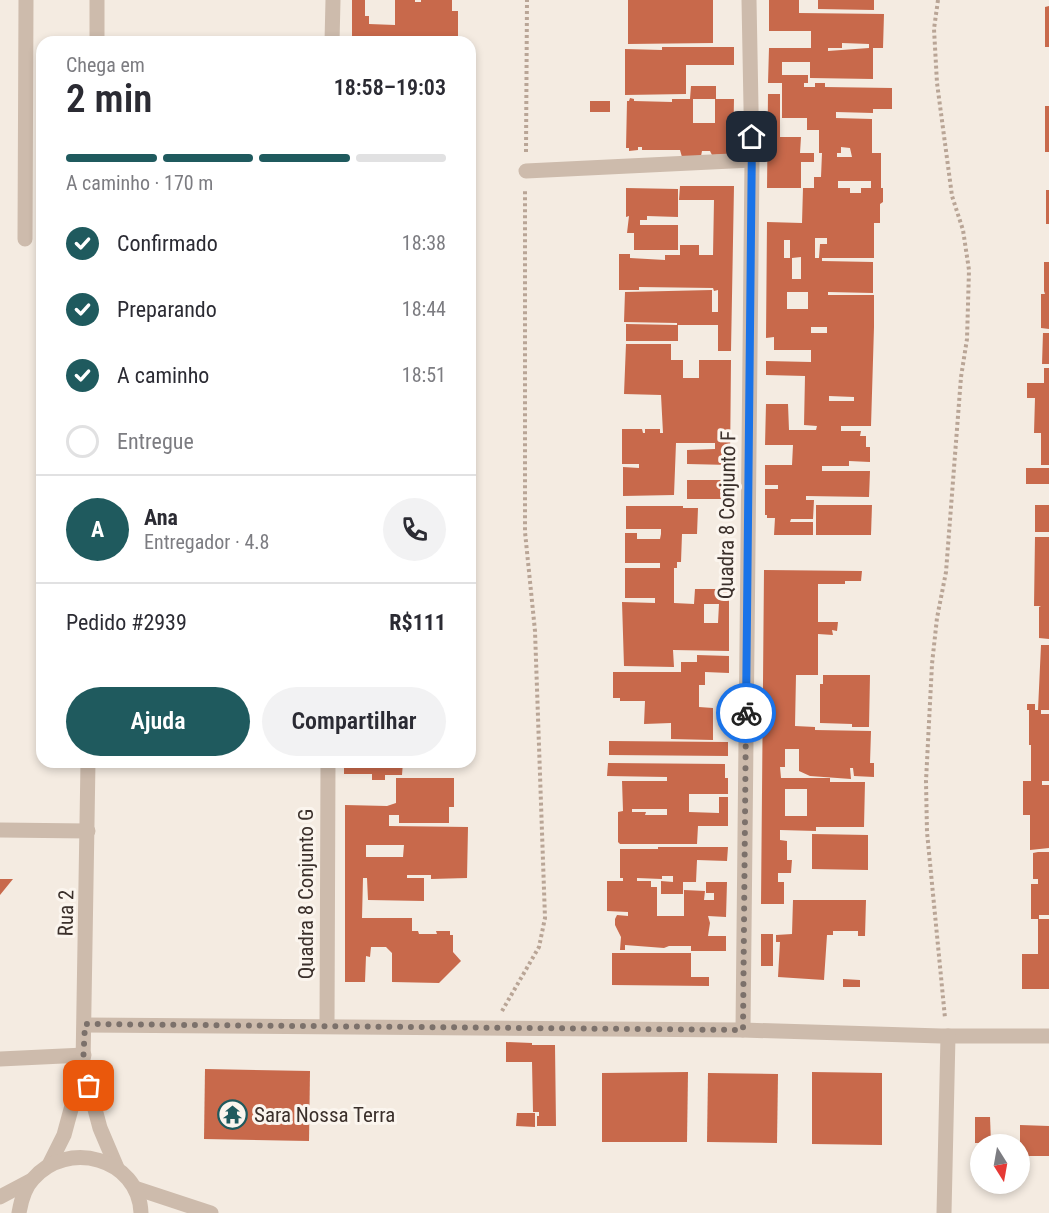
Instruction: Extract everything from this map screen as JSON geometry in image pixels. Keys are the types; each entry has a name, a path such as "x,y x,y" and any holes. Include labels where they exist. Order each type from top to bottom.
{"street":[{"path":"25,239 34,88 26,0"},
{"path":"97,0 97,36"},
{"path":"332,36 333,0"},
{"name":"Quadra 8 Conjunto F","path":"743,1030 752,160 749,0"},
{"path":"526,171 752,160"},
{"name":"Rua 2","path":"84,1060 88,768"},
{"name":"Quadra 8 Conjunto G","path":"327,1026 328,768"},
{"path":"0,830 88,831"},
{"path":"85,1024 743,1030 948,1036 1049,1036"},
{"path":"944,1213 948,1036"},
{"path":"0,1059 84,1060"},
{"path":"49,1165 64,1135 84,1060"},
{"path":"84,1060 100,1128 117,1168 135,1188 141,1213"},
{"path":"0,1197 32,1179 49,1165 66,1158 84,1156 101,1160 117,1168"},
{"path":"19,1213 22,1196 32,1179"},
{"path":"135,1188 212,1213"}],"path":[{"path":"494,1028 504,1006 539,947 545,918 536,643 525,532 527,0"},
{"path":"938,0 934,29 939,106 952,196 963,230 969,270 967,339 960,388 946,572 937,618 932,664 926,781 927,832 948,1036"}],"building":[{"path":"352,0 365,0 365,16 369,16 369,24 395,25 395,0 421,2 421,0 452,0 452,11 458,11 458,36 352,36"},
{"path":"628,0 713,0 713,43 628,44"},
{"path":"769,0 799,0 799,13 884,14 883,48 873,48 873,79 810,78 810,62 782,62 782,75 808,75 808,83 804,83 804,87 815,87 815,83 825,83 825,87 892,88 892,109 873,109 873,113 836,112 836,118 872,119 872,153 881,153 883,202 880,204 880,223 874,223 874,258 822,258 822,261 873,262 873,293 828,292 828,295 874,295 874,327 871,426 841,426 841,431 861,431 860,436 866,436 866,447 870,447 870,462 849,461 849,466 822,466 822,471 870,471 869,497 806,496 806,500 814,500 813,519 791,519 790,522 813,522 813,535 774,535 775,518 767,518 765,515 765,489 778,489 778,485 765,485 765,465 792,465 793,445 765,445 766,404 788,404 789,430 816,430 817,426 804,425 805,376 766,375 766,361 811,362 811,350 774,350 774,337 766,338 767,222 802,223 803,188 814,188 814,177 821,177 822,153 819,153 819,130 807,130 807,118 782,118 782,83 768,83 769,48 811,48 811,31 769,31","holes":["842,43 869,44 869,48 828,51 828,48 842,48","841,147 850,148 852,157 837,157 837,153 841,153","838,181 871,181 871,188 861,188 861,193 850,193 850,188 838,188","815,238 827,238 827,244 820,244 819,258 815,258","784,240 790,240 790,258 784,258","801,257 801,279 792,279 792,258","787,292 808,292 808,309 787,309","811,327 827,327 827,333 811,333","829,396 854,397 854,401 829,401"]},
{"path":"818,0 874,0 874,10 818,9"},
{"path":"1049,6 1049,47 1045,47 1045,7"},
{"path":"662,47 734,47 734,65 686,65 686,94 625,95 625,49 662,50"},
{"path":"691,86 716,86 716,99 734,99 733,154 712,155 710,151 702,151 701,156 682,157 680,150 642,150 642,147 638,147 638,150 629,151 629,148 626,148 627,101 630,98 634,101 672,102 672,99 690,99","holes":["693,99 715,99 715,123 693,123"]},
{"path":"768,94 780,94 780,137 801,137 800,153 814,153 814,162 801,162 801,188 767,188"},
{"path":"590,101 610,101 610,112 590,112"},
{"path":"1045,106 1049,106 1049,152 1045,152"},
{"path":"680,186 734,186 731,351 718,351 718,325 678,325 678,341 626,341 626,324 677,325 677,323 624,322 625,292 712,290 712,312 718,312 718,290 714,291 713,288 639,287 639,290 619,290 619,254 630,254 630,258 665,260 665,255 680,255 680,245 699,245 699,255 713,255 714,200 679,200"},
{"path":"626,188 678,189 678,217 647,216 647,220 640,220 640,225 678,225 678,250 634,250 634,233 627,233 629,216 626,217"},
{"path":"1046,190 1049,190 1049,224 1046,224"},
{"path":"1044,262 1049,262 1049,329 1041,328 1041,294 1045,294"},
{"path":"1043,333 1049,333 1049,364 1042,364"},
{"path":"626,344 671,344 671,360 683,360 683,378 699,378 699,360 731,360 730,465 687,464 687,450 715,449 715,443 676,443 674,495 623,496 623,467 639,468 639,464 622,464 622,429 642,429 645,433 645,429 660,429 660,433 663,433 661,395 624,394"},
{"path":"1044,368 1049,368 1049,465 1041,465 1041,433 1034,433 1035,398 1027,398 1027,383 1044,383"},
{"path":"1026,468 1049,468 1049,484 1026,484"},
{"path":"687,480 730,480 730,499 687,499"},
{"path":"816,505 872,505 871,535 816,535"},
{"path":"1035,505 1049,505 1049,532 1035,532"},
{"path":"626,506 698,508 697,534 682,534 681,562 677,562 677,568 674,568 674,603 694,604 695,589 729,589 729,651 673,650 674,667 624,666 622,602 655,603 655,598 625,598 625,568 660,568 660,563 625,563 625,533 637,533 637,539 660,539 661,534 661,529 626,529","holes":["704,604 719,604 718,623 704,623"]},
{"path":"1035,537 1049,537 1049,639 1039,638 1039,607 1041,606 1034,606"},
{"path":"764,570 862,571 861,581 845,581 845,584 818,584 818,622 838,622 837,631 832,630 833,635 818,634 818,675 796,675 795,726 815,727 815,730 871,731 870,763 874,763 874,777 854,776 853,768 850,768 851,779 810,776 799,771 799,749 785,749 785,767 780,767 781,778 830,778 830,782 865,782 864,827 816,827 816,831 780,830 780,840 787,841 787,860 792,860 791,873 778,873 778,882 784,882 784,904 761,904","holes":["785,789 807,789 807,816 785,816"]},
{"path":"1041,645 1049,645 1049,710 1041,710 1041,714 1049,714 1049,781 1042,781 1042,785 1049,785 1049,848 1030,850 1030,815 1023,815 1023,781 1031,781 1031,745 1029,745 1027,704 1035,704 1035,710 1038,710"},
{"path":"697,655 729,656 729,673 705,672 705,685 699,685 699,707 713,708 713,740 671,739 671,723 644,724 645,701 620,701 620,698 613,698 613,672 681,672 681,662 697,662"},
{"path":"823,675 870,675 869,727 820,723 820,684 823,684"},
{"path":"609,741 728,742 728,756 609,755"},
{"path":"608,763 725,764 728,794 689,794 689,812 719,813 719,797 728,797 728,826 698,826 697,844 620,844 618,842 618,812 623,811 622,781 667,781 667,777 607,776","holes":["632,809 667,809 667,815 645,815 646,812 632,812"]},
{"path":"344,768 403,768 402,775 385,775 385,780 372,780 372,774 344,774"},
{"path":"396,778 454,778 454,807 449,807 449,823 399,823 399,815 389,815 389,826 468,827 467,878 431,879 431,875 407,875 407,878 424,878 424,901 368,900 367,878 363,878 362,918 412,918 412,931 418,931 419,934 450,931 450,935 453,935 453,952 461,961 439,983 392,982 392,953 386,947 371,947 370,957 366,956 365,982 345,982 345,805 387,806 396,803","holes":["366,845 404,845 403,857 366,857"]},
{"path":"812,834 868,835 868,870 812,869"},
{"path":"658,847 728,847 727,861 697,860 696,882 683,882 683,894 661,894 661,881 673,882 673,876 662,876 662,879 637,878 637,881 651,881 651,887 657,887 657,916 684,916 684,890 705,891 704,900 714,900 714,893 706,893 706,882 727,882 726,917 708,916 710,923 708,936 726,936 726,951 691,951 691,946 664,948 625,945 625,950 620,950 621,937 615,925 615,919 617,915 628,916 628,912 607,911 607,881 623,881 623,878 620,878 620,849 658,849"},
{"path":"1049,852 1049,915 1039,915 1039,919 1031,919 1031,884 1038,884 1038,879 1033,879 1033,853"},
{"path":"0,879 13,879 0,895"},
{"path":"793,900 866,900 865,936 858,936 858,931 833,931 833,935 827,935 824,980 778,977 780,942 776,942 776,935 792,934"},
{"path":"1038,919 1049,919 1049,989 1022,989 1022,954 1038,954"},
{"path":"761,934 773,934 773,966 761,966"},
{"path":"612,953 691,953 691,977 709,977 709,986 612,985"},
{"path":"843,979 860,980 860,987 843,987"},
{"path":"506,1042 555,1045 556,1126 537,1126 539,1112 533,1112 532,1062 506,1062"},
{"path":"205,1069 310,1071 309,1141 204,1139"},
{"path":"688,1072 687,1142 602,1142 602,1073"},
{"path":"812,1072 882,1073 882,1145 812,1144"},
{"path":"708,1073 778,1074 777,1143 707,1142"},
{"path":"517,1113 535,1113 535,1127 516,1126"},
{"path":"975,1117 990,1117 991,1134 975,1134"},
{"path":"1020,1125 1049,1126 1049,1156 1030,1156 1030,1134 1020,1134"}],"way so far":[{"path":"89,1086 83,1065 85,1024 743,1030 746,713"}],"place":[{"name":"Sara Nossa Terra","path":"233,1115"}],"route":[{"path":"746,713 752,137"}]}
